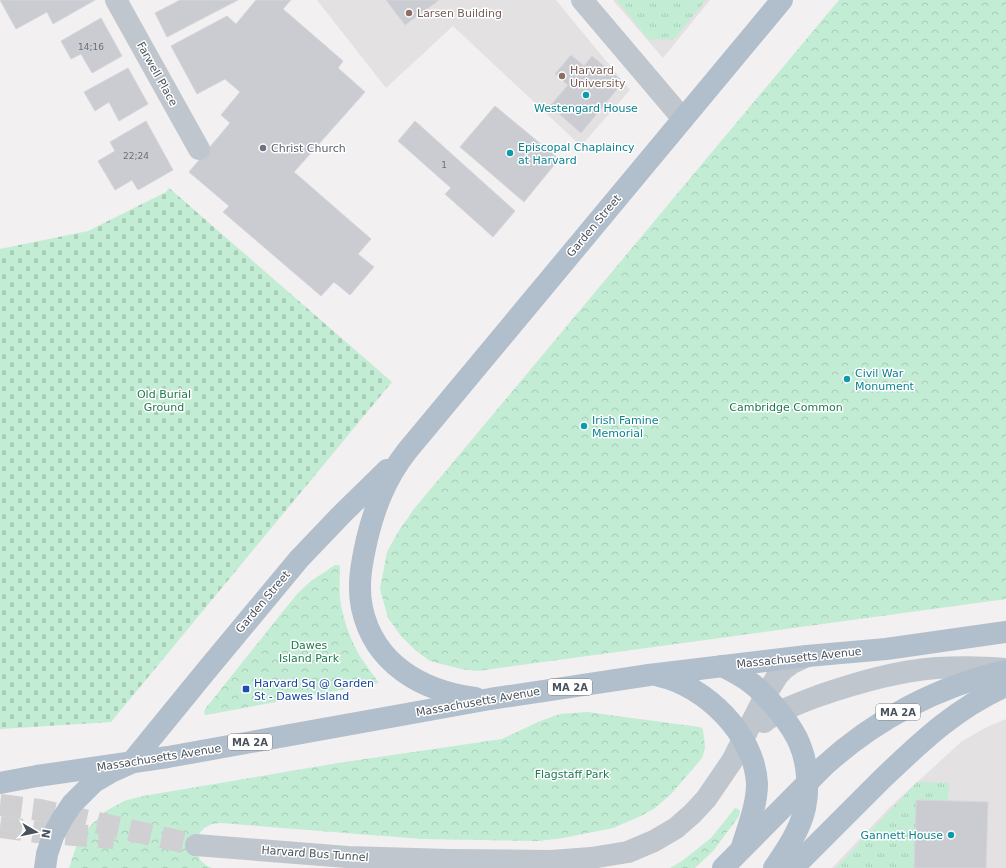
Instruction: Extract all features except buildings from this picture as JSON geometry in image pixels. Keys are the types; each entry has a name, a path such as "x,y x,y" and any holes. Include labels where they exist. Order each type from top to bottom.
{"main road":[{"name":"Garden Street","path":"490,699 470,697 449,692 421,682 407,675 381,650 373,637 361,604 360,581 364,549 384,488 394,468 407,451 782,0"},
{"name":"Garden Street","path":"131,763 299,559 343,513 407,451"},
{"name":"Massachusetts Avenue","path":"0,783 37,776 168,757 490,699 649,675 807,656 886,649 1006,632"},
{"path":"722,666 739,674 765,696 780,713 794,734 801,746 805,760 807,782 805,808 799,826 792,840 774,868"},
{"name":"MA 2A","path":"723,868 807,782 849,745 888,718 908,707 953,687 1006,670"},
{"path":"649,675 675,680 700,694 721,711 732,724 749,752 754,767 757,784 755,802 741,850"},
{"path":"793,868 932,732 972,703 1006,686"},
{"path":"45,868 47,854 53,836 72,804 94,782 131,763"}],"street":[{"name":"Farwell Place","path":"116,0 199,149"},
{"path":"582,0 683,119"},
{"name":"Harvard Bus Tunnel","path":"196,844 347,856 442,860 552,861 591,858 623,853 645,846 664,836 692,814 706,799 732,761 765,696 778,675 792,663 807,656"},
{"name":"Harvard Bus Tunnel","path":"742,739 767,720 798,703 829,692 888,676 935,668 969,667 1006,670"}],"shaded area":[{"name":"Harvard University","path":"317,0 556,0 630,90 581,146 453,26 386,88"},
{"name":"Harvard University","path":"613,0 710,0 663,58"},
{"path":"1006,719 1006,868 832,868 889,808 961,742 985,728"}],"green space":[{"name":"Harvard University","path":"617,0 706,0 673,40 649,40"},
{"name":"Cambridge Common","path":"839,0 1006,0 1006,599 477,671 461,669 430,661 415,650 401,636 388,618 380,589 387,552 398,532 414,509"},
{"name":"Old Burial Ground","path":"169,188 392,382 111,722 0,729 0,249 88,231 166,192"},
{"name":"Dawes Island Park","path":"335,565 339,565 340,567 340,599 348,629 361,658 379,683 206,715 204,713 205,709 297,594 311,581"},
{"name":"Flagstaff Park","path":"587,712 702,728 705,747 702,758 672,793 655,808 643,815 613,828 563,838 539,841 422,839 220,823 212,824 204,828 198,835 197,853 200,860 212,868 69,868 77,844 91,825 106,811 124,801 143,796 338,763 502,739 538,722 560,714"},
{"path":"917,782 949,783 948,800 916,800 914,868 836,868"},
{"path":"735,808 740,811 739,816 714,850 695,868 670,868 682,861 711,838"}],"tunnel":[{"path":"0,805 40,810 196,845"},
{"path":"0,827 37,832 114,838"}],"place":[{"name":"Larsen Building","path":"409,13"},
{"name":"Harvard University","path":"562,76"},
{"name":"Westengard House","path":"586,95"},
{"name":"Christ Church","path":"263,148"},
{"name":"Episcopal Chaplaincy at Harvard","path":"510,153"},
{"name":"Civil War Monument","path":"847,379"},
{"name":"Irish Famine Memorial","path":"584,426"},
{"name":"Harvard Sq @ Garden St - Dawes Island","path":"246,689"},
{"name":"Gannett House","path":"951,835"}]}
